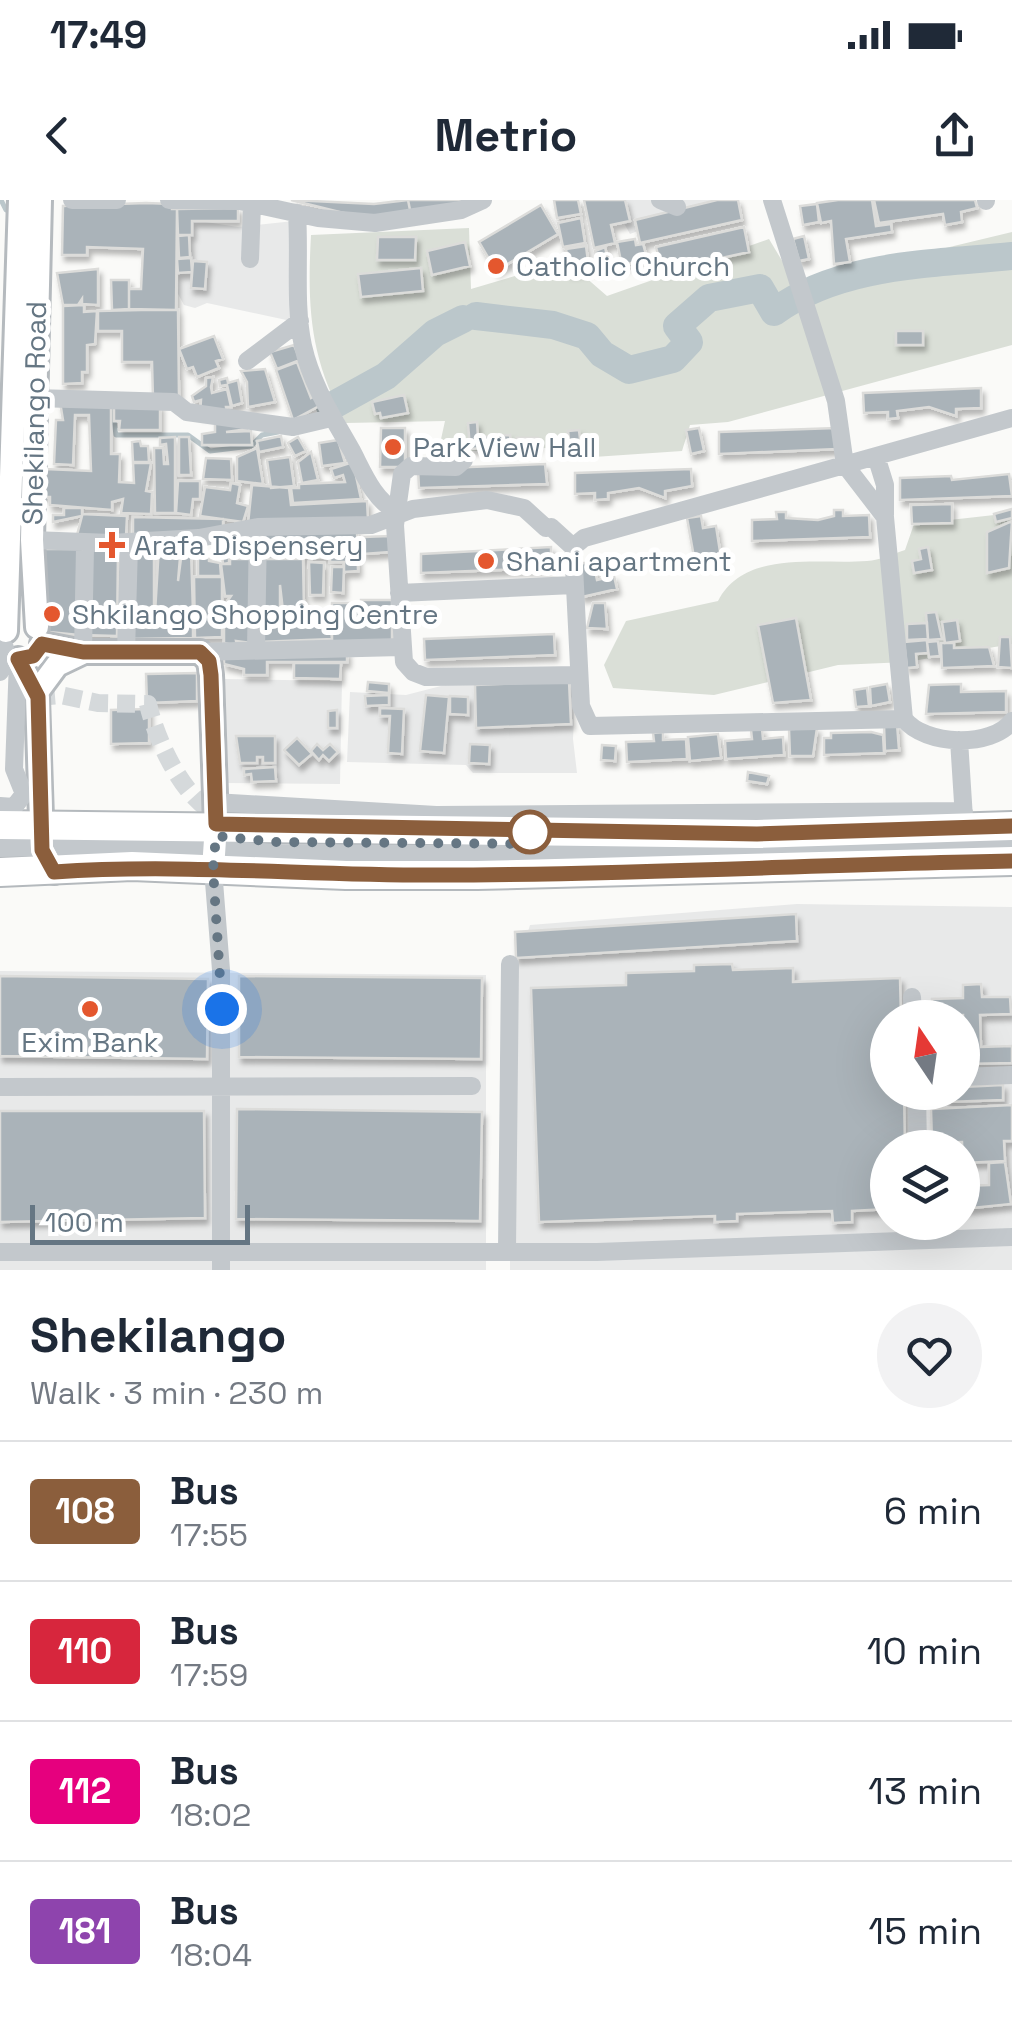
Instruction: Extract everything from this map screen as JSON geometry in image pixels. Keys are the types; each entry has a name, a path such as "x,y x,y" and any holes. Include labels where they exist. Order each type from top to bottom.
{"highway":[{"path":"0,872 45,845 215,836 502,824 757,834 964,820 1012,826"},
{"path":"0,826 45,845 132,866 215,836 458,875 1012,861"}],"main road":[{"name":"Shekilango Road","path":"7,652 4,525 8,271 20,200"},
{"name":"Shekilango Road","path":"39,636 32,543 40,200"},
{"path":"7,652 20,621 39,636 83,652 200,652 209,661 211,675 215,836"},
{"path":"7,652 33,656 39,636"},
{"path":"7,652 36,692 45,845"},
{"path":"36,692 58,665 83,652"}],"street":[{"path":"72,200 117,200"},
{"path":"169,200 244,202 297,214 375,223 461,210 483,200"},
{"path":"772,200 836,401 846,464 884,516"},
{"path":"244,202 250,259"},
{"path":"297,214 300,322 307,359 331,418 382,504 397,516"},
{"path":"247,361 300,322"},
{"path":"35,398 174,402 187,412 292,426 331,418"},
{"path":"573,547 584,538 1012,418"},
{"path":"876,456 885,485 884,516 904,719"},
{"path":"464,460 456,466 403,470 397,516 398,593 400,647 408,668 419,676 579,675"},
{"path":"32,543 129,545 258,527 371,525 432,505 511,502 546,528 552,526 573,547 579,675 585,717 598,728 904,719 926,735 960,740 996,735 1012,721"},
{"path":"256,650 258,527"},
{"path":"32,543 111,543 219,535"},
{"path":"126,654 129,545"},
{"path":"83,652 85,547"},
{"path":"398,593 574,585"},
{"path":"200,652 400,647"},
{"path":"0,806 14,807 24,794 14,768 7,652"},
{"path":"960,740 964,820"},
{"path":"0,835 45,845"},
{"path":"215,836 430,845 1012,838"},
{"path":"215,836 274,853 1012,846"},
{"path":"215,836 221,952 220,1261"},
{"path":"0,848 45,845"},
{"path":"508,1250 510,964"},
{"path":"980,1076 1012,1075"},
{"path":"0,1087 472,1086"},
{"path":"0,1252 220,1261 508,1250 598,1261 1012,1237"}],"shaded area":[{"path":"611,200 718,200 630,234"},
{"path":"180,218 238,227 294,221 291,321 207,303 195,308 184,305 178,294"},
{"path":"469,228 471,289 539,269 561,256 607,296 769,239 796,284 1012,232 1012,345 728,422 690,425 682,451 579,458 547,448 472,451 436,462 445,421 346,423 318,355 311,310 311,235"},
{"path":"1012,513 1012,644 907,662 838,665 714,695 613,688 604,665 626,621 718,601 746,573 764,567 886,557 905,550 914,524"},
{"path":"472,678 576,678 573,739 577,773 473,773 466,765 347,762 350,692 406,695"},
{"path":"224,679 342,681 340,784 225,783"},
{"path":"797,904 1012,907 1012,1270 510,1270 511,986 530,925"},
{"path":"0,971 486,975 486,1270 0,1270"}],"building":[{"path":"291,200 374,204 408,200 411,215 372,220"},
{"path":"408,200 471,200 411,215"},
{"path":"554,200 578,200 581,214 557,218"},
{"path":"584,200 625,200 630,221 611,225 615,243 594,248"},
{"path":"717,200 738,200 742,220 640,243 635,220"},
{"path":"872,200 876,226 891,224 892,232 846,239 850,262 834,264 831,221 821,223 817,203"},
{"path":"874,200 975,200 977,208 961,212 962,222 945,225 943,214 879,223"},
{"path":"172,204 172,209 177,209 176,310 129,309 129,289 141,289 143,249 87,247 87,255 62,255 63,206"},
{"path":"817,204 819,222 803,225 800,206"},
{"path":"541,205 558,234 496,271 479,242"},
{"path":"238,208 238,221 192,221 192,235 178,235 177,209"},
{"path":"581,218 585,243 563,247 558,223"},
{"path":"744,227 749,252 662,271 656,247"},
{"path":"189,235 190,257 179,258 178,236"},
{"path":"804,236 809,259 799,261 793,239"},
{"path":"378,237 416,237 415,260 377,260"},
{"path":"635,239 636,245 643,244 647,258 622,266 617,242"},
{"path":"465,242 470,266 432,275 427,251"},
{"path":"586,246 589,269 570,272 566,249"},
{"path":"605,247 609,265 598,267 595,251"},
{"path":"191,258 192,272 178,273 177,259"},
{"path":"193,261 207,262 205,289 191,288"},
{"path":"421,268 423,291 361,297 358,274"},
{"path":"98,269 98,305 82,304 82,299 78,305 63,305 57,273"},
{"path":"111,280 129,280 129,309 112,310"},
{"path":"84,305 84,312 97,311 95,344 87,345 87,372 82,372 82,383 63,384 63,306"},
{"path":"178,310 179,398 153,398 152,362 122,362 122,331 98,331 98,311"},
{"path":"896,331 923,331 923,345 896,345"},
{"path":"214,336 223,359 216,361 219,368 197,377 193,367 187,369 179,349"},
{"path":"294,345 300,360 277,369 270,352"},
{"path":"297,362 311,398 317,395 321,405 293,420 276,370"},
{"path":"265,369 275,402 248,407 247,382 241,371"},
{"path":"213,377 212,393 227,389 231,407 226,407 227,415 200,413 201,400 194,402 192,396 206,386 206,378"},
{"path":"227,378 228,383 238,380 242,403 232,406 227,385 220,386 219,380"},
{"path":"981,388 981,408 956,409 956,416 929,407 897,411 898,418 888,419 888,412 864,413 863,393"},
{"path":"404,395 408,413 381,418 380,413 375,414 372,402"},
{"path":"60,402 111,403 111,454 120,454 119,482 134,483 133,463 151,463 146,491 152,492 151,514 121,513 123,499 112,502 112,510 50,505 50,497 44,497 45,469 91,471 89,415 75,415 73,465 54,464 56,420 63,420"},
{"path":"114,404 160,405 160,430 119,430 120,421 114,421"},
{"path":"215,419 248,429 226,432 251,431 252,445 202,445 202,434 215,432"},
{"path":"477,422 478,437 510,435 511,446 470,449 468,423"},
{"name":"Park View Hall","path":"381,428 405,428 405,467 380,467"},
{"path":"699,428 704,451 691,454 686,430"},
{"path":"836,428 837,449 719,454 719,432"},
{"path":"579,430 581,447 570,449 568,431"},
{"path":"281,436 283,447 259,452 257,441"},
{"path":"175,437 175,513 155,513 154,448 163,448 164,464 168,464 166,444 160,445 160,438"},
{"path":"179,437 189,437 191,475 179,475"},
{"path":"298,437 306,451 295,456 288,443"},
{"path":"517,438 538,438 538,446 517,447"},
{"path":"338,440 345,463 322,466 319,443"},
{"path":"140,441 141,446 148,446 149,462 133,462 132,442"},
{"path":"257,448 263,484 237,481 237,457"},
{"path":"311,452 318,480 302,483 298,462"},
{"path":"290,457 294,486 271,488 267,460"},
{"path":"206,458 231,459 232,480 203,479"},
{"path":"353,462 361,499 293,503 291,488 299,488 299,484 345,482 343,475 334,478 331,469"},
{"path":"545,464 547,484 419,488 418,469"},
{"path":"691,469 692,486 665,491 665,498 639,488 608,493 608,499 595,500 595,493 575,494 575,473"},
{"path":"1009,474 1012,496 900,500 900,478 951,476 952,480"},
{"path":"178,481 200,481 200,499 193,499 191,515 176,513"},
{"path":"231,483 240,485 237,503 248,506 243,522 200,516 205,487 230,490"},
{"path":"252,485 289,488 291,505 367,501 368,520 248,524"},
{"path":"952,504 952,523 912,524 911,505"},
{"path":"64,508 82,508 82,514 127,516 126,536 76,539 82,516 53,522 53,515 64,515"},
{"path":"1012,509 1012,518 996,522 994,514"},
{"path":"834,510 843,510 843,516 869,515 870,537 752,541 752,520 777,519 776,512 786,512 786,518 818,520 834,516"},
{"path":"701,516 703,528 716,526 721,558 695,563 687,518"},
{"path":"133,517 223,519 223,530 133,536"},
{"path":"1012,521 1009,568 987,573 987,532"},
{"path":"357,530 358,571 344,572 344,562 330,562 330,557 261,559 261,534"},
{"path":"256,534 257,559 229,555 229,563 223,564 220,537"},
{"path":"390,536 390,552 363,554 363,537"},
{"path":"159,546 181,546 178,581 182,551 191,551 193,612 155,613"},
{"name":"Shani apartment","path":"551,547 551,568 421,573 421,554"},
{"path":"928,547 932,570 914,573 912,561 921,559 919,549"},
{"path":"44,549 83,549 79,635 49,632"},
{"path":"87,549 118,550 117,636 81,635"},
{"path":"135,550 154,550 154,606 143,610 151,610 151,616 193,614 193,638 130,639"},
{"path":"208,552 209,561 220,563 221,576 198,576 198,553"},
{"path":"230,559 254,559 251,643 236,641 237,646 224,643 224,606 231,596 225,596 221,564 230,564"},
{"path":"258,559 303,559 304,611 283,611 280,585 280,612 259,613"},
{"path":"593,561 597,580 614,576 617,589 582,597 575,565"},
{"path":"309,562 324,563 323,595 310,595"},
{"path":"332,567 344,567 343,593 331,592"},
{"path":"194,577 222,577 222,637 195,638"},
{"path":"361,600 392,600 392,644 332,644 332,603 359,603 361,618"},
{"path":"593,603 605,603 607,629 587,628"},
{"path":"936,612 942,639 928,640 926,613"},
{"path":"329,613 332,639 258,642 262,615"},
{"path":"796,618 811,700 773,703 758,625"},
{"path":"957,620 960,641 945,643 942,622"},
{"path":"927,623 928,639 907,640 907,624"},
{"path":"554,634 555,655 425,660 424,639"},
{"path":"1000,637 1010,637 1012,668 998,667"},
{"path":"927,640 928,653 916,654 917,667 907,668 904,642"},
{"path":"938,641 940,656 929,657 927,642"},
{"path":"941,643 954,643 954,648 989,647 994,666 942,668"},
{"path":"224,651 347,652 347,662 267,662 267,675 244,675 244,669 224,664"},
{"path":"294,663 341,663 340,679 294,678"},
{"path":"197,673 197,701 147,703 146,674"},
{"path":"569,681 571,724 476,728 475,685"},
{"path":"368,682 389,684 389,693 367,691"},
{"path":"887,684 890,702 871,706 870,687"},
{"path":"961,684 961,692 1006,691 1006,712 926,714 929,685"},
{"path":"867,688 869,706 856,707 854,690"},
{"path":"389,695 389,705 366,706 365,696"},
{"path":"426,695 449,697 444,753 420,751"},
{"path":"450,696 468,697 468,715 450,714"},
{"path":"380,708 404,709 402,754 388,753 390,716 380,716"},
{"path":"149,709 149,743 111,744 111,710"},
{"path":"337,710 337,728 328,728 328,711"},
{"path":"897,724 899,750 885,751 884,725"},
{"path":"817,728 813,756 790,756 789,729"},
{"path":"762,729 763,739 783,737 784,755 726,759 725,741 752,739 751,730"},
{"path":"663,732 663,740 686,739 687,759 627,762 626,742 654,741 653,733"},
{"path":"831,733 883,735 884,753 824,755 824,738 831,738"},
{"path":"718,734 721,758 690,761 688,737"},
{"path":"236,736 275,736 275,763 263,763 263,757 257,757 257,763 240,763"},
{"path":"297,738 312,754 299,765 284,750"},
{"path":"317,744 323,750 330,744 338,752 329,761 323,755 319,760 311,751"},
{"path":"470,744 490,745 489,764 469,763"},
{"path":"602,745 616,746 615,761 601,760"},
{"path":"275,767 276,781 252,782 251,774 244,775 244,769"},
{"path":"748,772 769,776 767,784 747,781"},
{"path":"796,914 797,941 516,958 515,932"},
{"path":"732,964 733,970 793,968 793,982 900,978 901,1000 870,1000 870,1110 904,1110 905,1130 870,1130 870,1210 852,1211 852,1222 833,1223 832,1211 737,1214 737,1221 715,1222 715,1216 539,1222 531,988 626,985 626,973 694,971 694,965"},
{"path":"0,976 208,979 207,1059 0,1056"},
{"path":"239,976 482,978 481,1059 239,1057"},
{"path":"981,984 982,997 1010,997 1011,1014 980,1015 980,1000 932,1000 963,998 963,985"},
{"path":"980,1015 981,1047 1012,1046 1012,1063 980,1064"},
{"path":"1003,1085 1003,1100 980,1101 980,1086"},
{"path":"1012,1105 1012,1141 1004,1141 1005,1161 980,1162 980,1130 932,1130 931,1110 980,1110 980,1107"},
{"path":"237,1109 482,1112 480,1221 236,1219"},
{"path":"0,1111 204,1111 205,1218 0,1222"},
{"path":"1005,1162 1011,1204 980,1207 980,1185 989,1185 989,1163"}],"waterway":[{"path":"1,200 6,210"},
{"path":"476,316 553,325 587,336 602,354 629,370 673,359 689,342 677,326 709,298 760,288 774,312 800,296 858,275 920,264 1012,256"},
{"path":"330,407 386,376 435,333 463,319"},
{"path":"112,406 116,435 188,435 210,451 251,446 262,435 278,432"}],"tunnel":[{"path":"37,697 60,695 98,703 148,704 157,734 181,781 215,813"}],"bus line":[{"name":"108","path":"1012,826 757,834 425,831 216,824 211,675 205,656 200,652 83,652 42,644 33,656 18,659 38,697 42,850 54,872 132,866 346,876 477,875 1012,861"}],"place":[{"name":"Catholic Church","path":"496,266"},
{"name":"Park View Hall","path":"393,447"},
{"name":"Arafa Dispensery","path":"112,545"},
{"name":"Shani apartment","path":"486,561"},
{"name":"Shkilango Shopping Centre","path":"52,614"},
{"name":"Exim Bank","path":"90,1009"}],"route":[{"path":"222,1009 218,895 213,869 216,836 276,842 543,844 530,832"}]}
